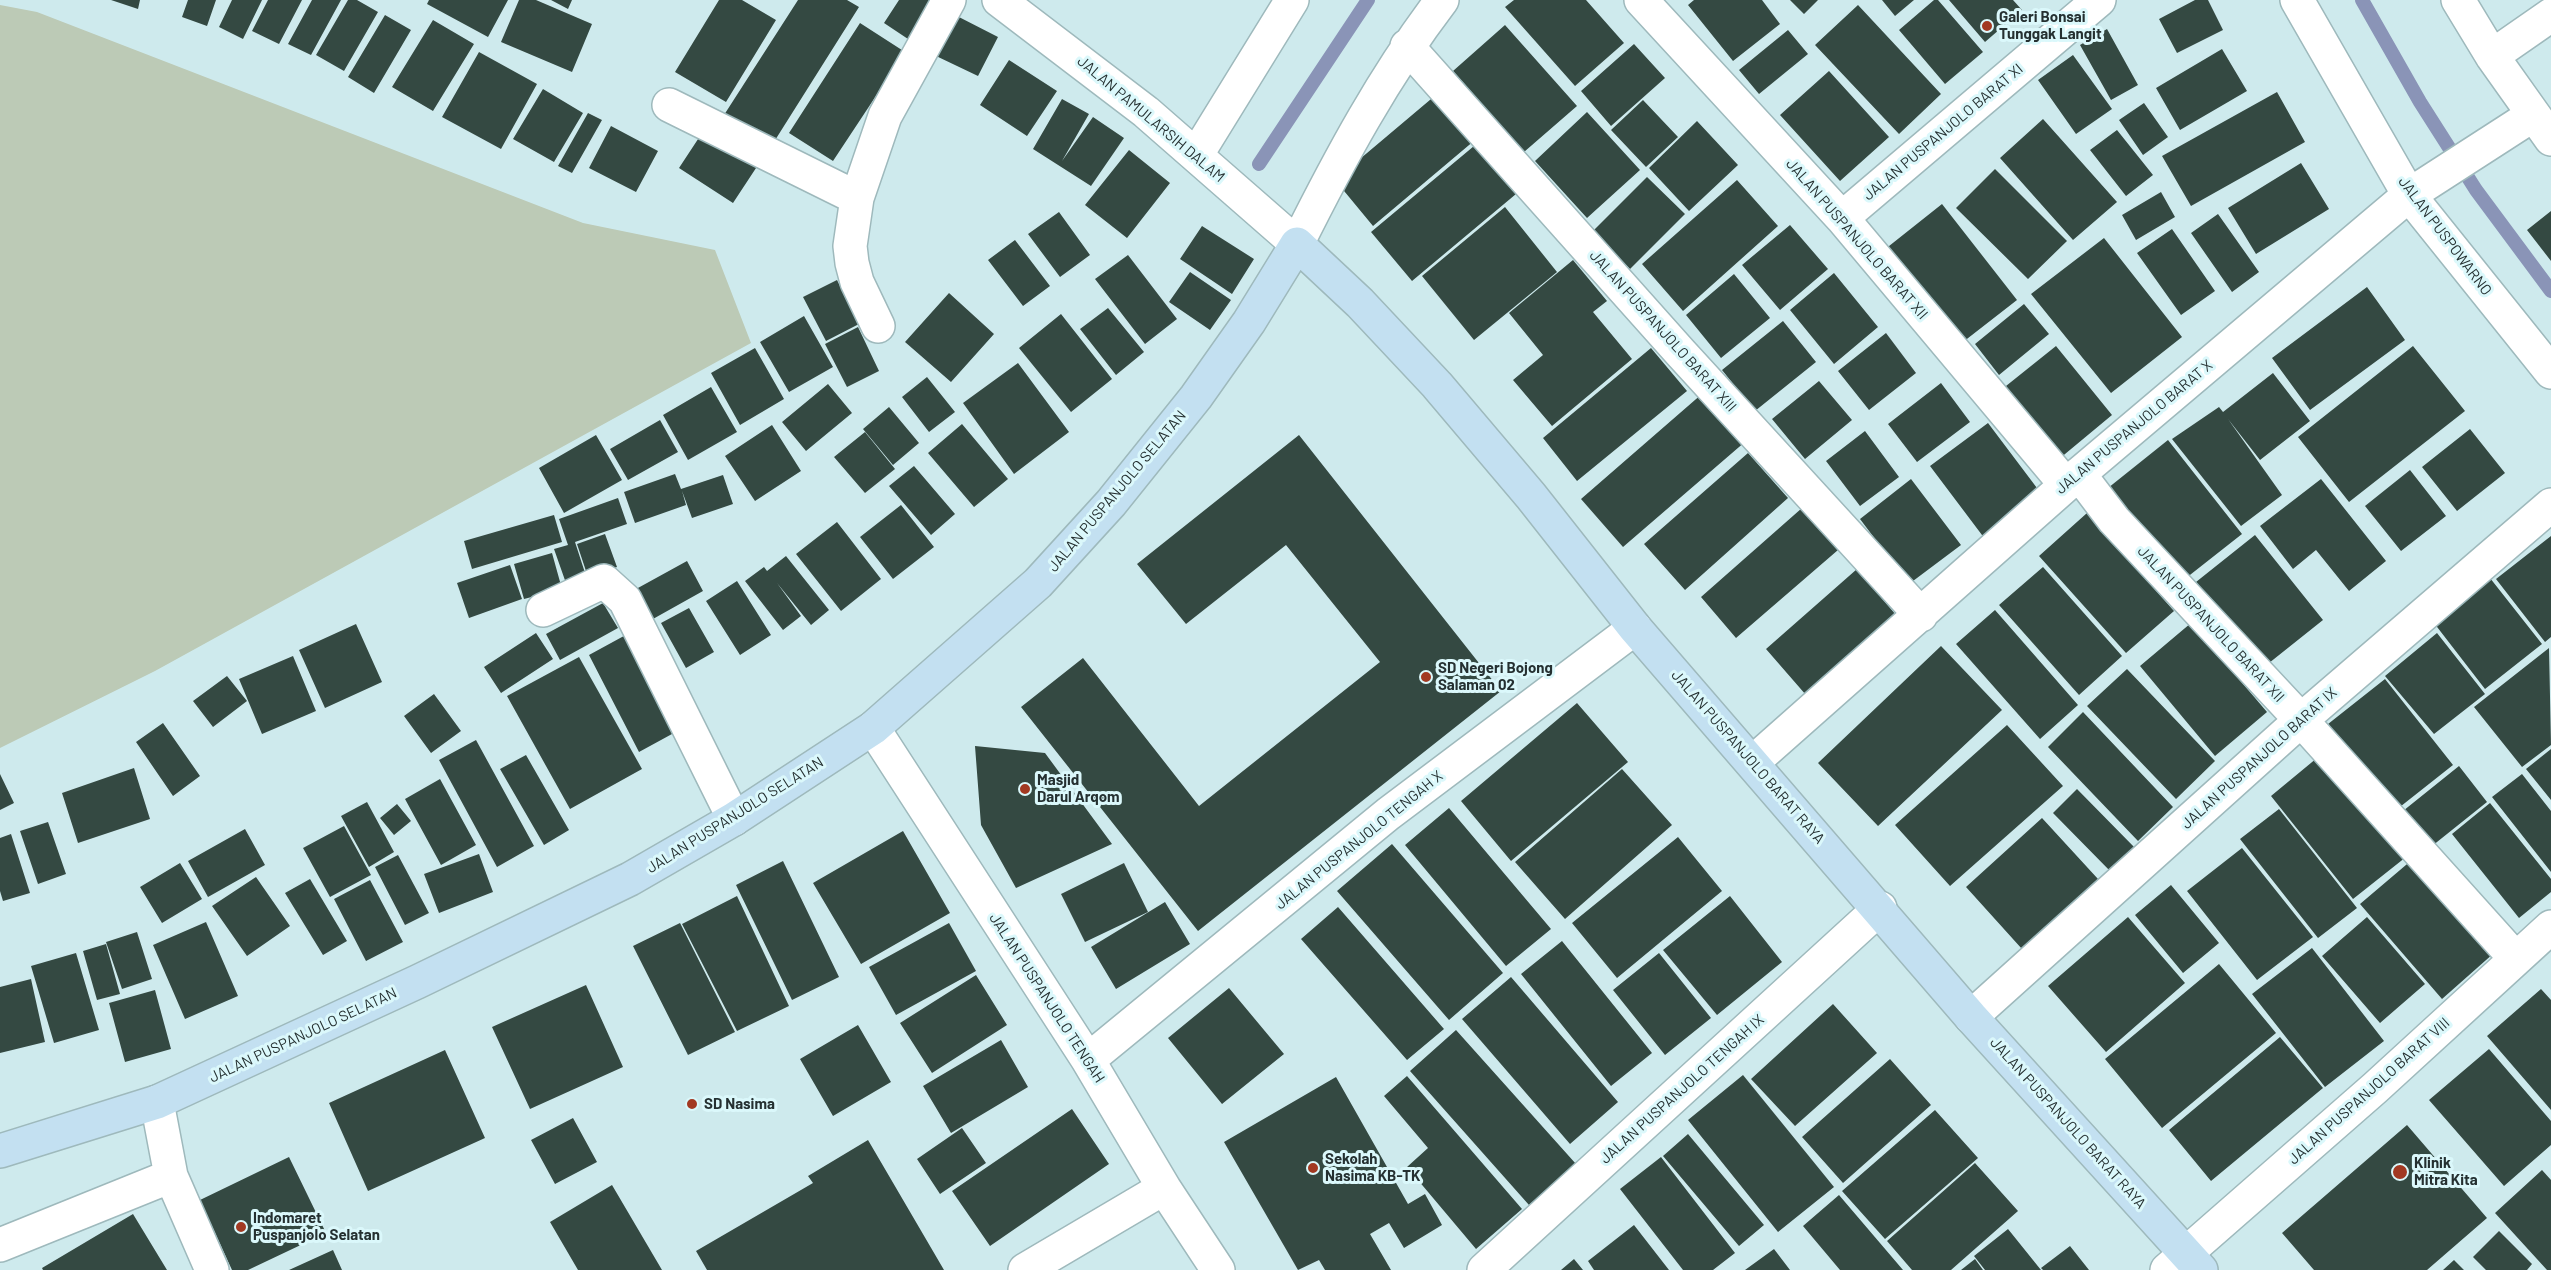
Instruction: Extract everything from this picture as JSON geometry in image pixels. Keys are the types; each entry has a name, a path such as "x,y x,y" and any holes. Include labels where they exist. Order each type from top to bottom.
{"street":[{"path":"878,326 857,282 852,263 850,246 857,198 885,116 949,0"},
{"name":"JALAN PAMULARSIH DALAM","path":"999,0 1088,65 1197,154 1297,244"},
{"path":"1197,154 1292,0"},
{"path":"1297,244 1351,138 1407,46 1442,0"},
{"name":"JALAN PUSPANJOLO BARAT XII","path":"1641,0 1842,218 2073,479 2301,720 2516,959"},
{"name":"JALAN PUSPANJOLO BARAT XI","path":"1842,218 2099,0"},
{"name":"JALAN PUSPOWARNO","path":"2297,0 2418,189 2551,372"},
{"path":"2458,0 2535,126"},
{"path":"2492,56 2551,15"},
{"name":"JALAN PUSPANJOLO BARAT XIII","path":"1407,46 1680,352 1921,615"},
{"path":"669,105 857,198"},
{"name":"JALAN PUSPANJOLO BARAT X","path":"1753,762 2073,479 2418,189 2535,126"},
{"name":"JALAN PUSPANJOLO BARAT RAYA","path":"1297,244 1360,303 1437,385 1531,496 1635,628 1880,908 2185,1265"},
{"name":"JALAN PUSPANJOLO SELATAN","path":"0,1151 157,1102 417,982 630,879 734,819 873,729 1038,583 1111,503 1196,396 1249,322 1297,244"},
{"name":"JALAN PUSPANJOLO BARAT IX","path":"1971,1017 2301,720 2551,505"},
{"path":"543,610 604,581 625,600 734,819"},
{"name":"JALAN PUSPANJOLO TENGAH X","path":"1088,1060 1388,814 1635,628"},
{"name":"JALAN PUSPANJOLO TENGAH","path":"873,729 1088,1060 1164,1188 1218,1270"},
{"name":"JALAN PUSPANJOLO TENGAH IX","path":"1484,1270 1880,908"},
{"name":"JALAN PUSPANJOLO BARAT VIII","path":"2185,1265 2551,927"},
{"path":"157,1102 171,1176 212,1270"},
{"path":"0,1245 171,1176"},
{"path":"1025,1270 1164,1188"}],"green space":[{"path":"0,5 37,12 583,223 715,250 751,343 155,671 0,748"}],"building":[{"path":"111,0 140,0 138,9"},
{"path":"188,0 216,0 207,26 182,17"},
{"path":"232,0 262,0 243,39 219,27"},
{"path":"268,0 302,0 279,44 252,31"},
{"path":"312,0 341,0 311,55 288,44"},
{"path":"348,0 357,0 378,12 344,71 316,55"},
{"path":"429,0 508,0 488,37 427,4"},
{"path":"519,0 536,0 592,24 572,72 501,42"},
{"path":"551,0 572,0 568,9"},
{"path":"719,0 742,0 776,20 726,102 675,72"},
{"path":"798,0 847,0 859,7 772,145 724,115"},
{"path":"899,0 931,0 917,45 884,23"},
{"path":"1514,0 1586,0 1624,43 1575,86 1505,7"},
{"path":"1694,0 1762,0 1780,24 1733,61 1688,5"},
{"path":"1790,0 1818,0 1804,14"},
{"path":"1882,0 1914,0 1895,16"},
{"path":"1934,0 1938,0 1983,52 1945,84 1899,30"},
{"name":"Galeri Bonsai Tunggak Langit","path":"1949,0 2013,0 2022,10 1985,42"},
{"path":"2195,0 2208,0 2223,30 2177,53 2159,19"},
{"path":"1858,5 1941,94 1899,134 1815,45"},
{"path":"385,15 411,30 374,93 348,77"},
{"path":"955,15 998,37 978,76 934,55"},
{"path":"433,20 474,44 433,111 392,87"},
{"path":"860,23 905,52 833,161 789,133"},
{"path":"1505,25 1577,106 1524,152 1453,71"},
{"path":"2107,29 2138,85 2111,100 2080,45"},
{"path":"1788,30 1808,54 1759,94 1739,70"},
{"path":"1634,44 1665,78 1611,126 1581,91"},
{"path":"2222,49 2247,91 2180,130 2156,88"},
{"path":"479,52 537,84 501,149 442,117"},
{"path":"2073,55 2112,109 2076,134 2038,80"},
{"path":"1009,60 1057,91 1027,136 980,105"},
{"path":"1829,71 1889,137 1840,181 1780,115"},
{"path":"543,89 583,113 554,162 513,139"},
{"path":"2277,92 2305,142 2191,206 2162,156"},
{"path":"1437,94 1475,140 1373,226 1335,180"},
{"path":"1062,99 1089,114 1062,161 1093,117 1124,138 1091,186 1033,149"},
{"path":"1643,100 1678,137 1646,167 1611,130"},
{"path":"2144,103 2168,137 2143,155 2119,120"},
{"path":"1587,112 1640,170 1587,218 1535,161"},
{"path":"588,113 602,120 572,173 558,166"},
{"path":"2043,119 2117,202 2073,240 2000,158"},
{"path":"1697,121 1738,165 1689,211 1649,168"},
{"path":"611,126 658,151 636,192 589,168"},
{"path":"704,130 758,165 733,203 679,168"},
{"path":"2117,130 2153,175 2126,196 2090,150"},
{"path":"1474,146 1516,194 1412,281 1371,232"},
{"path":"1129,150 1170,183 1127,238 1085,205"},
{"path":"2301,163 2329,209 2256,254 2228,208"},
{"path":"1995,169 2067,241 2028,279 1956,208"},
{"path":"1647,177 1685,214 1630,269 1593,231"},
{"path":"1737,180 1778,226 1683,311 1642,264"},
{"path":"2161,192 2175,217 2136,240 2122,215"},
{"path":"1942,204 2017,300 1954,349 1879,254"},
{"path":"1505,207 1557,272 1474,340 1422,276"},
{"path":"2551,211 2551,261 2527,230"},
{"path":"1059,212 1090,255 1060,277 1028,234"},
{"path":"2218,214 2259,272 2232,292 2191,233"},
{"path":"1790,225 1828,269 1780,310 1742,265"},
{"path":"1202,226 1254,259 1232,294 1180,259"},
{"path":"2172,229 2215,291 2181,315 2137,253"},
{"path":"2104,238 2182,337 2111,393 2031,294"},
{"path":"1015,240 1050,286 1023,306 988,260"},
{"path":"1128,255 1177,319 1145,344 1095,279"},
{"path":"1573,260 1607,301 1593,312 1632,359 1552,426 1513,380 1543,355 1509,313"},
{"path":"1190,272 1231,300 1210,330 1169,302"},
{"path":"1834,273 1878,327 1834,364 1790,310"},
{"path":"1734,274 1770,318 1721,358 1686,315"},
{"path":"837,280 859,324 826,341 803,297"},
{"path":"2367,287 2405,340 2310,410 2272,358"},
{"path":"949,293 994,334 951,382 905,342"},
{"path":"2024,304 2049,334 1999,375 1975,344"},
{"path":"1108,308 1144,352 1116,375 1080,329"},
{"path":"1061,314 1112,379 1071,412 1019,348"},
{"path":"804,316 833,367 789,392 760,342"},
{"path":"1783,321 1816,362 1755,411 1722,370"},
{"path":"858,327 879,371 847,387 825,344"},
{"path":"1886,333 1916,373 1869,410 1838,371"},
{"path":"2056,346 2112,415 2053,464 1996,394"},
{"path":"2413,346 2465,411 2349,502 2298,437"},
{"path":"755,348 784,399 740,425 711,373"},
{"path":"1651,348 1687,391 1577,481 1543,438"},
{"path":"1018,363 1069,432 1014,474 963,403"},
{"path":"2273,373 2310,421 2260,460 2228,419 2282,495 2241,526 2172,439 2219,407 2223,412"},
{"path":"927,377 955,412 929,432 902,397"},
{"path":"1819,381 1852,420 1805,459 1772,419"},
{"path":"1941,383 1970,422 1917,462 1888,424"},
{"path":"828,384 852,413 806,451 782,422"},
{"path":"711,387 737,432 688,460 663,415"},
{"path":"1703,393 1746,441 1623,547 1581,499"},
{"path":"889,407 919,443 893,465 863,429"},
{"path":"660,420 678,452 628,480 610,449"},
{"path":"1988,423 2043,496 1985,539 1930,466"},
{"path":"962,424 1008,479 974,507 928,453"},
{"path":"772,425 801,471 755,501 725,456"},
{"path":"2470,429 2505,473 2457,511 2422,467"},
{"path":"1865,431 1899,477 1860,506 1826,461"},
{"path":"865,432 895,469 865,493 834,457"},
{"path":"596,435 622,480 564,513 539,468"},
{"name":"SD Negeri Bojong Salaman 02","path":"1299,435 1501,691 1198,931 1021,707 1083,658 1199,806 1380,662 1286,545 1186,624 1137,564"},
{"path":"2168,440 2242,534 2181,582 2108,488"},
{"path":"1748,453 1788,498 1685,590 1644,544"},
{"path":"914,466 955,514 931,535 889,486"},
{"path":"2410,470 2446,516 2401,551 2365,506"},
{"path":"675,474 681,489 723,475 733,504 692,518 682,491 686,505 635,523 624,492"},
{"path":"1911,479 1961,545 1909,584 1860,519"},
{"path":"2321,479 2386,561 2349,591 2316,550 2293,569 2260,526"},
{"path":"618,498 627,524 575,542 587,579 567,586 554,549 568,545 559,519"},
{"path":"901,505 934,547 893,579 860,537"},
{"path":"1802,508 1838,550 1736,638 1701,597"},
{"path":"2087,513 2174,611 2126,653 2039,556"},
{"path":"554,515 562,542 472,569 464,541"},
{"path":"837,522 881,579 841,611 796,554"},
{"path":"605,534 617,567 588,577 577,544"},
{"path":"2255,535 2323,620 2264,667 2196,582"},
{"path":"2551,536 2551,637 2545,642 2496,579"},
{"path":"552,553 562,589 524,599 514,564"},
{"path":"786,556 829,610 811,625 777,583 801,616 783,630 745,581 764,567 767,571"},
{"path":"687,561 703,591 644,624 627,594"},
{"path":"510,565 522,599 469,618 457,583"},
{"path":"2043,567 2122,656 2079,695 1999,605"},
{"path":"1857,569 1896,615 1806,695 1766,649"},
{"path":"2490,578 2542,644 2485,689 2434,623"},
{"path":"737,581 771,635 740,655 706,601"},
{"path":"603,603 618,628 560,660 546,634"},
{"path":"689,608 714,652 686,668 661,623"},
{"path":"1995,610 2078,705 2040,739 1956,644"},
{"path":"2191,623 2267,712 2215,756 2140,666"},
{"path":"356,624 382,682 325,708 299,650"},
{"path":"633,631 683,728 639,752 589,655"},
{"path":"536,633 553,659 501,693 484,667"},
{"path":"2437,633 2485,694 2434,734 2385,676"},
{"path":"1941,646 2002,710 1878,826 1818,763"},
{"path":"2549,648 2551,745 2522,767 2474,707"},
{"path":"293,656 316,711 262,734 239,679"},
{"path":"579,657 642,769 570,809 507,696"},
{"path":"2127,669 2215,761 2176,799 2087,706"},
{"path":"227,676 247,701 213,727 193,701"},
{"path":"2385,679 2453,765 2391,814 2323,728"},
{"path":"434,694 461,731 431,753 404,716"},
{"path":"1577,703 1628,762 1511,861 1461,801"},
{"path":"2083,712 2173,807 2138,841 2048,747"},
{"path":"163,723 200,776 173,796 136,742"},
{"path":"2007,725 2063,786 1950,886 1895,825"},
{"path":"476,740 534,846 497,867 439,760"},
{"name":"Masjid Darul Arqom","path":"975,746 1045,753 1112,844 1016,888 981,825"},
{"path":"2551,749 2551,800 2526,769"},
{"path":"2323,753 2406,857 2353,899 2271,796"},
{"path":"526,755 569,830 544,845 500,769"},
{"path":"2459,766 2487,802 2427,850 2398,815"},
{"path":"134,768 150,819 78,843 62,793"},
{"path":"1622,769 1672,825 1565,919 1515,862"},
{"path":"0,774 14,803 0,810"},
{"path":"2522,774 2551,811 2551,872 2492,797"},
{"path":"440,779 476,845 441,865 405,799"},
{"path":"2077,789 2136,849 2112,873 2053,813"},
{"path":"367,802 394,852 369,867 341,816"},
{"path":"2490,803 2551,879 2551,892 2519,918 2452,834"},
{"path":"397,804 411,821 394,835 380,818"},
{"path":"1449,808 1551,929 1506,966 1405,845"},
{"path":"2279,809 2357,908 2318,938 2240,839"},
{"path":"2042,818 2098,879 2022,949 1966,887"},
{"path":"48,822 66,874 38,884 20,831"},
{"path":"344,826 371,875 330,897 303,848"},
{"path":"245,829 265,865 208,897 188,861"},
{"path":"903,831 950,913 861,964 813,883"},
{"path":"11,834 30,893 3,901 0,891 0,838"},
{"path":"1678,837 1722,891 1617,978 1572,923"},
{"path":"1392,844 1503,973 1449,1020 1337,891"},
{"path":"2242,848 2313,937 2257,980 2187,891"},
{"path":"479,854 493,892 439,913 424,874"},
{"path":"398,855 429,913 405,925 375,867"},
{"path":"2413,859 2494,953 2442,999 2360,904"},
{"path":"783,861 839,977 792,1000 736,885"},
{"path":"180,863 202,899 162,923 140,887"},
{"path":"1124,863 1148,912 1085,942 1061,894"},
{"path":"256,877 290,926 247,956 212,906"},
{"path":"310,879 347,941 323,955 285,893"},
{"path":"370,880 403,942 366,961 334,899"},
{"path":"2171,885 2219,943 2183,973 2135,915"},
{"path":"737,896 789,1006 737,1031 682,924"},
{"path":"1730,896 1782,962 1717,1015 1663,950"},
{"path":"1165,902 1190,944 1116,989 1091,947"},
{"path":"1338,907 1444,1029 1407,1060 1301,939"},
{"path":"2128,917 2185,983 2106,1052 2048,986"},
{"path":"2367,917 2425,984 2380,1023 2322,956"},
{"path":"206,922 238,996 185,1019 153,945"},
{"path":"680,923 735,1032 688,1055 633,946"},
{"path":"949,923 976,971 896,1015 869,967"},
{"path":"137,932 152,979 122,989 106,942"},
{"path":"1562,941 1652,1053 1611,1086 1521,974"},
{"path":"106,944 120,994 97,1000 83,951"},
{"path":"2312,948 2384,1041 2325,1087 2252,994"},
{"path":"76,953 99,1030 54,1043 31,966"},
{"path":"1659,953 1711,1018 1665,1055 1613,990"},
{"path":"2219,964 2276,1033 2162,1128 2105,1059"},
{"path":"976,975 1007,1025 932,1073 900,1023"},
{"path":"1511,977 1618,1102 1570,1144 1462,1019"},
{"path":"31,979 45,1042 0,1053 0,987"},
{"path":"586,985 623,1067 530,1109 492,1027"},
{"path":"1229,988 1284,1054 1222,1104 1168,1038"},
{"path":"2541,989 2551,1000 2551,1110 2487,1036"},
{"path":"155,990 171,1049 125,1062 109,1003"},
{"path":"1833,1004 1877,1053 1795,1126 1751,1079"},
{"path":"858,1025 891,1082 833,1116 800,1059"},
{"path":"1456,1030 1576,1164 1529,1205 1410,1071"},
{"path":"2280,1037 2323,1088 2211,1181 2169,1130"},
{"path":"1001,1040 1028,1087 951,1133 923,1086"},
{"path":"2489,1049 2551,1121 2551,1145 2504,1186 2429,1100"},
{"path":"445,1050 485,1138 368,1191 329,1103"},
{"path":"1890,1059 1931,1105 1843,1183 1802,1137"},
{"path":"1743,1075 1834,1187 1778,1232 1688,1120"},
{"path":"1407,1076 1522,1209 1476,1249 1407,1167 1428,1148 1384,1096"},
{"name":"Sekolah Nasima KB-TK","path":"1336,1077 1408,1204 1425,1194 1442,1225 1404,1248 1389,1223 1370,1234 1391,1270 1325,1270 1319,1260 1298,1270 1224,1142"},
{"path":"1072,1109 1109,1164 990,1246 952,1191"},
{"path":"1935,1110 1978,1158 1885,1239 1842,1191"},
{"path":"573,1118 597,1162 555,1184 531,1140"},
{"name":"Klinik Mitra Kita","path":"2407,1125 2487,1218 2427,1270 2314,1270 2282,1233"},
{"path":"962,1128 986,1163 940,1194 917,1159"},
{"path":"1688,1134 1764,1225 1739,1246 1663,1156"},
{"path":"868,1140 944,1270 707,1270 696,1251 813,1183 808,1176"},
{"path":"289,1157 326,1233 248,1270 232,1270 200,1200"},
{"path":"1661,1157 1735,1253 1713,1270 1683,1270 1620,1189"},
{"path":"1975,1163 2018,1211 1951,1270 1912,1270 1887,1241"},
{"path":"2542,1170 2551,1180 2551,1270 2547,1270 2495,1213"},
{"path":"612,1185 662,1270 578,1270 550,1222"},
{"path":"1839,1195 1903,1270 1840,1270 1803,1226"},
{"path":"133,1214 167,1270 43,1270 42,1268"},
{"path":"1634,1225 1669,1270 1594,1270 1588,1261"},
{"path":"2008,1229 2041,1270 1985,1270 1974,1256"},
{"path":"2499,1231 2532,1264 2527,1270 2486,1270 2473,1257"},
{"path":"2070,1246 2089,1270 2043,1270 2041,1268"},
{"path":"1774,1249 1790,1270 1745,1270"},
{"path":"333,1250 342,1270 289,1270"},
{"path":"1574,1259 1583,1270 1561,1270"},
{"path":"1975,1259 1983,1270 1961,1270"},
{"path":"2454,1260 2464,1270 2443,1270"}],"waterway":[{"path":"1259,164 1368,0"},
{"path":"2362,0 2420,102 2476,190 2551,291"}],"place":[{"name":"Galeri Bonsai Tunggak Langit","path":"1987,26"},
{"name":"SD Negeri Bojong Salaman 02","path":"1426,677"},
{"name":"Masjid Darul Arqom","path":"1025,789"},
{"name":"SD Nasima","path":"692,1104"},
{"name":"Sekolah Nasima KB-TK","path":"1313,1168"},
{"name":"Klinik Mitra Kita","path":"2400,1172"},
{"name":"Indomaret Puspanjolo Selatan","path":"241,1227"}]}
